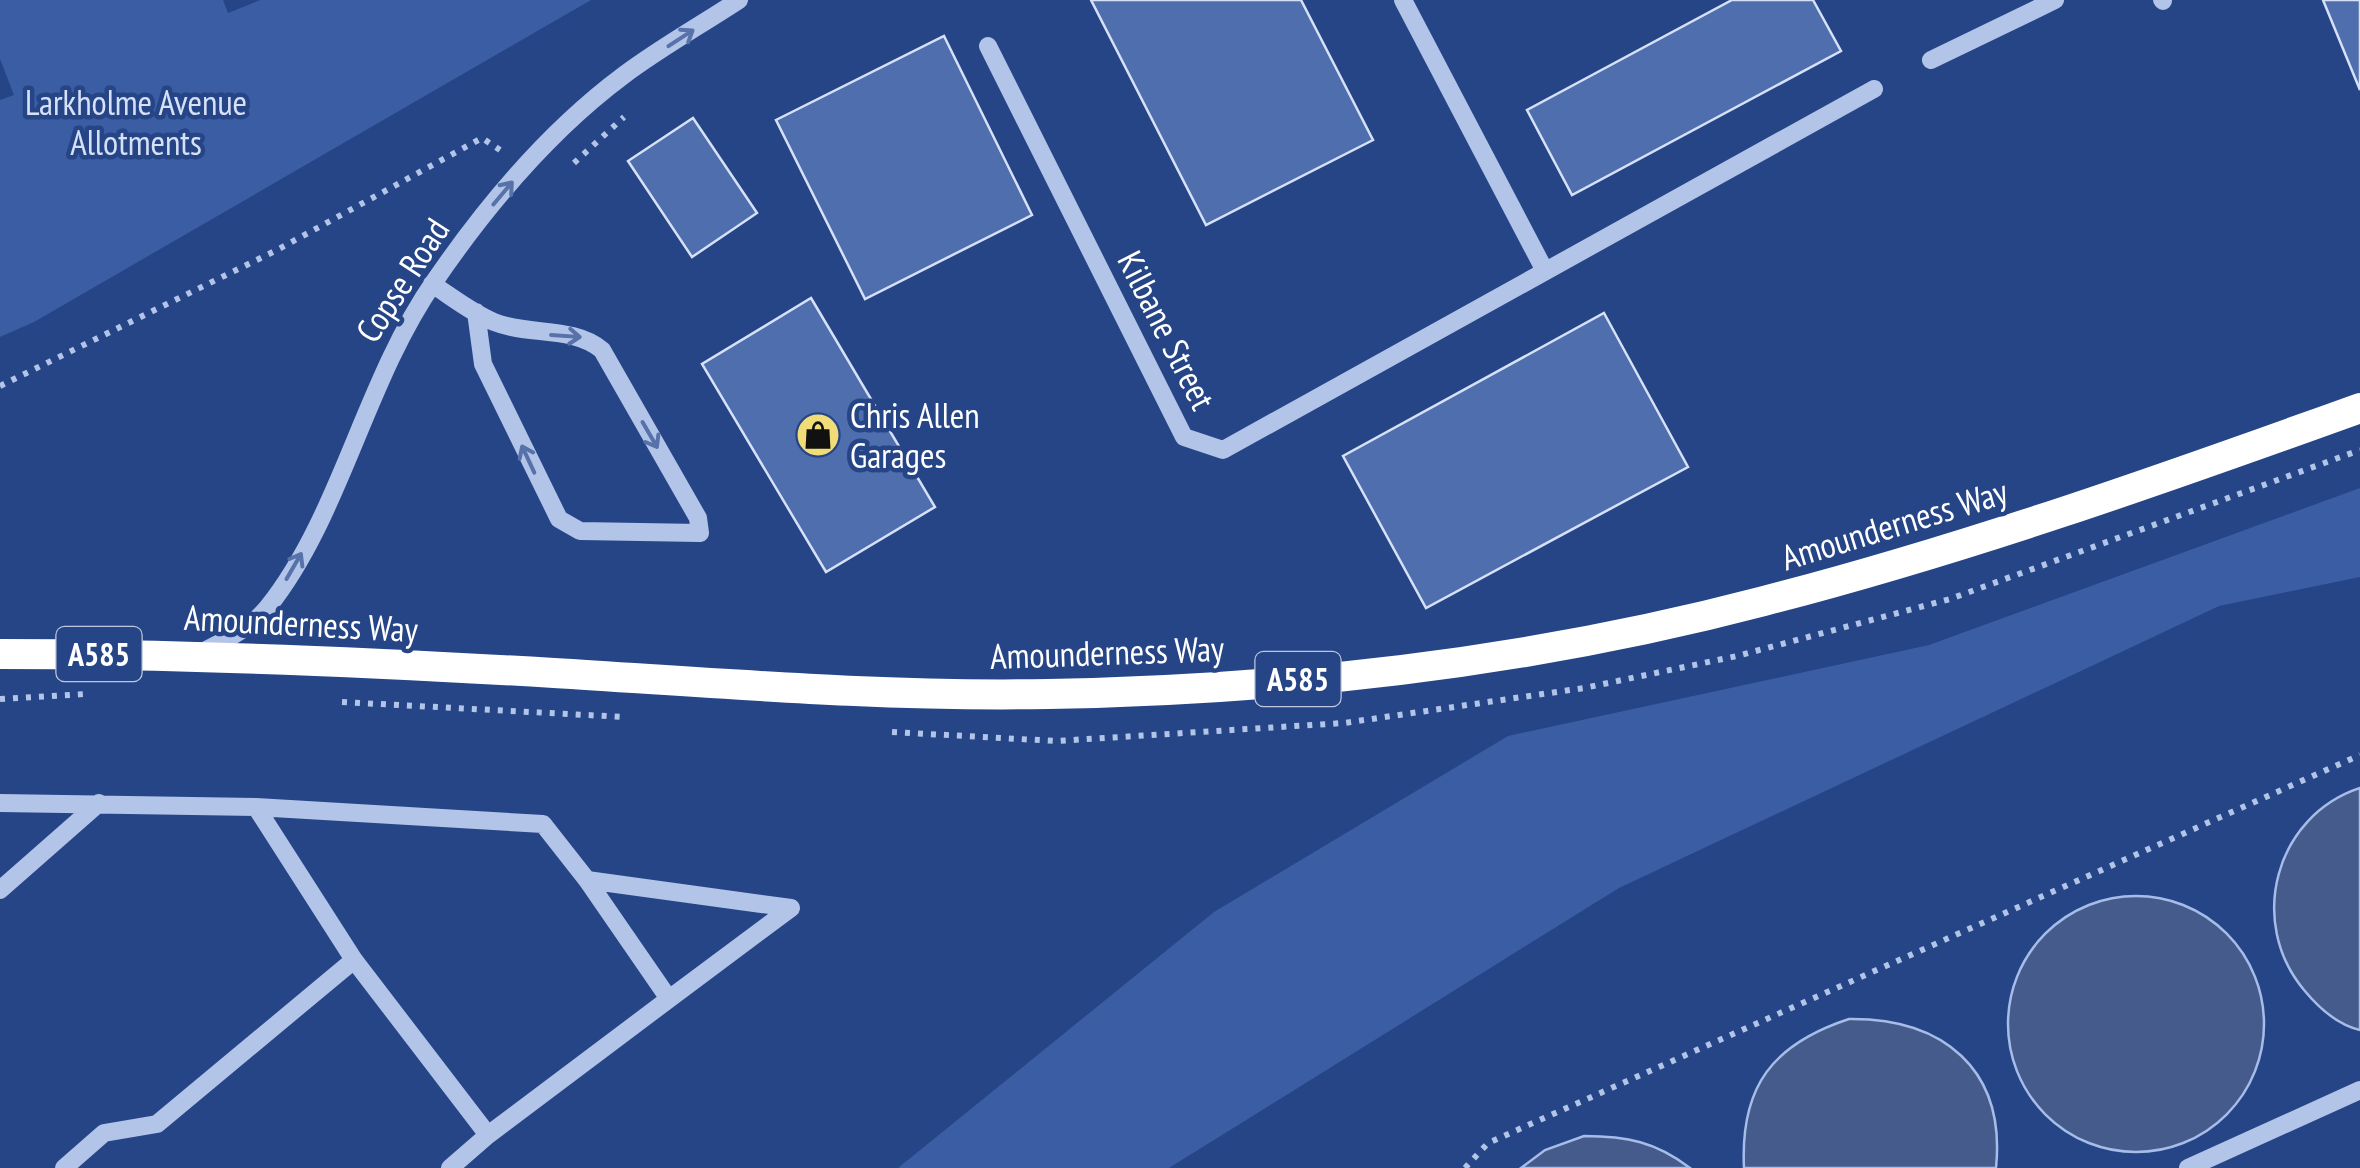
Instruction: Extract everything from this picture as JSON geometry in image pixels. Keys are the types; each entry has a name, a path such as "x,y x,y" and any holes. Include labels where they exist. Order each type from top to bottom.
{"highway":[{"name":"Amounderness Way","path":"0,654 199,654 897,694 1052,694 1253,684 1406,668 1608,636 1760,602 1930,556 2360,408"}],"street":[{"name":"Copse Road","path":"199,654 266,609 292,571 387,360 432,284 526,166 622,76 739,0"},
{"path":"1403,0 1545,270"},
{"path":"1931,60 2055,0"},
{"name":"Kilbane Street","path":"988,46 1184,437 1223,450 1874,89"},
{"path":"432,284 476,312 526,330 583,337 602,350 698,518 700,533 580,531 559,519 483,364 476,312"},
{"path":"0,890 99,803"},
{"path":"0,804 256,807 543,824 669,999"},
{"path":"256,807 354,960 488,1135"},
{"path":"450,1168 488,1135 790,908 587,880"},
{"path":"64,1168 104,1133 157,1124 354,960"},
{"path":"2188,1168 2360,1090"}],"path":[{"path":"0,386 278,250 482,138 526,166"},
{"path":"1465,1168 1488,1143 2360,755"}],"green space":[{"name":"Larkholme Avenue Allotments","path":"0,0 223,0 228,13 260,0 591,0 34,322 0,337 0,100 14,95 0,59"},
{"path":"2360,488 2360,577 2219,606 1619,888 1169,1168 898,1168 1214,912 1508,736 1929,645"}],"shaded area":[{"path":"2360,788 2360,1030 2329,1014 2304,990 2287,963 2277,934 2274,904 2279,874 2290,846 2307,822 2331,802"},
{"path":"2136,896 2185,906 2226,934 2254,975 2264,1024 2254,1073 2226,1114 2185,1142 2136,1152 2087,1142 2046,1114 2018,1073 2008,1024 2018,975 2046,934 2087,906"},
{"path":"1849,1019 1913,1028 1961,1056 1979,1077 1990,1103 1996,1133 1996,1168 1744,1168 1748,1114 1755,1091 1767,1072 1800,1041"},
{"path":"1584,1136 1640,1142 1690,1168 1521,1168 1545,1150"}],"building":[{"path":"1091,0 1301,0 1373,140 1206,225"},
{"path":"1732,0 1813,0 1841,51 1572,195 1527,110"},
{"path":"2323,0 2360,0 2360,90"},
{"path":"944,36 1032,215 865,299 776,120"},
{"path":"693,118 757,213 692,257 628,161"},
{"name":"Chris Allen Garages","path":"811,298 935,507 826,572 702,364"},
{"path":"1604,313 1688,467 1426,608 1343,456"}],"place":[{"name":"Chris Allen Garages","path":"818,435"}]}
